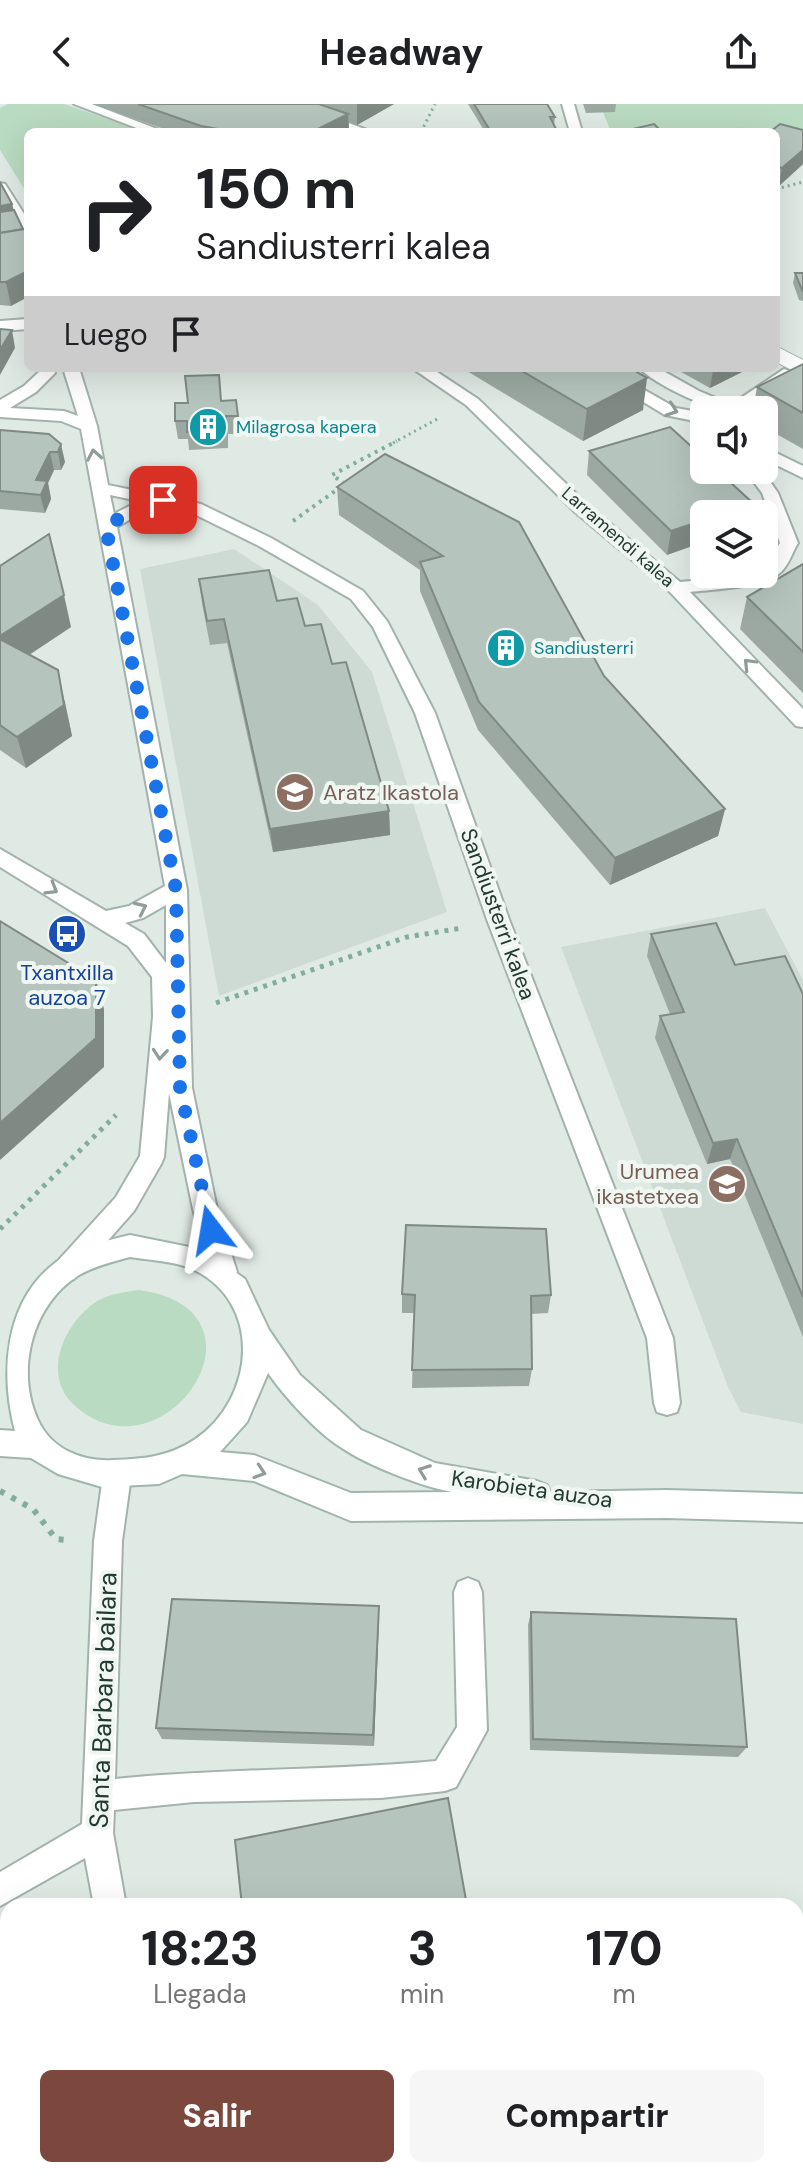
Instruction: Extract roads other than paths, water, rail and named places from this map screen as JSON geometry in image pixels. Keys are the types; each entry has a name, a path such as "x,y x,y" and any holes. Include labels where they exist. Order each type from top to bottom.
{"street":[{"path":"80,104 148,128"},
{"path":"286,104 355,128"},
{"path":"568,104 575,128"},
{"path":"0,187 24,225"},
{"path":"780,356 803,368"},
{"path":"0,410 30,389 47,372"},
{"path":"33,1299 13,1335 6,1374 14,1412 37,1445 73,1467 117,1476 151,1473 183,1461 207,1447 227,1429 242,1408 257,1374 259,1338 247,1301 224,1272 205,1209 180,1088 176,890 89,426 72,372"},
{"name":"Larramendi kalea","path":"426,372 472,402 581,508 676,588 803,721"},
{"path":"602,372 671,412 690,415"},
{"path":"654,372 698,396"},
{"path":"751,396 784,374"},
{"path":"0,410 64,416 89,426"},
{"path":"778,460 803,473"},
{"name":"Sandiusterri kalea","path":"99,488 195,508 265,542 357,595 381,625 425,713 499,922 660,1338 667,1403"},
{"path":"107,526 138,507 163,500"},
{"path":"778,514 789,543 778,563"},
{"path":"676,588 690,586"},
{"path":"0,857 136,940 163,975 164,1017 152,1157 125,1204 65,1271 0,1324"},
{"path":"103,920 135,912 176,890"},
{"path":"65,1271 97,1255 130,1246 164,1247 196,1256 224,1272"},
{"name":"Karobieta auzoa","path":"259,1338 291,1384 351,1439 433,1476 543,1495 667,1504"},
{"path":"0,1443 37,1445"},
{"path":"183,1461 254,1468 351,1507 667,1504 803,1508"},
{"name":"Santa Barbara bailara","path":"109,1898 97,1833 108,1541 117,1476"},
{"path":"99,1796 194,1786 381,1782 445,1776 472,1730 468,1592"},
{"path":"0,1890 97,1833"}],"place":[{"name":"Milagrosa kapera","path":"208,427"},
{"name":"Sandiusterri","path":"506,648"},
{"name":"Aratz Ikastola","path":"295,792"},
{"name":"Txantxilla auzoa 7","path":"67,934"},
{"name":"Urumea ikastetxea","path":"727,1184"}]}
